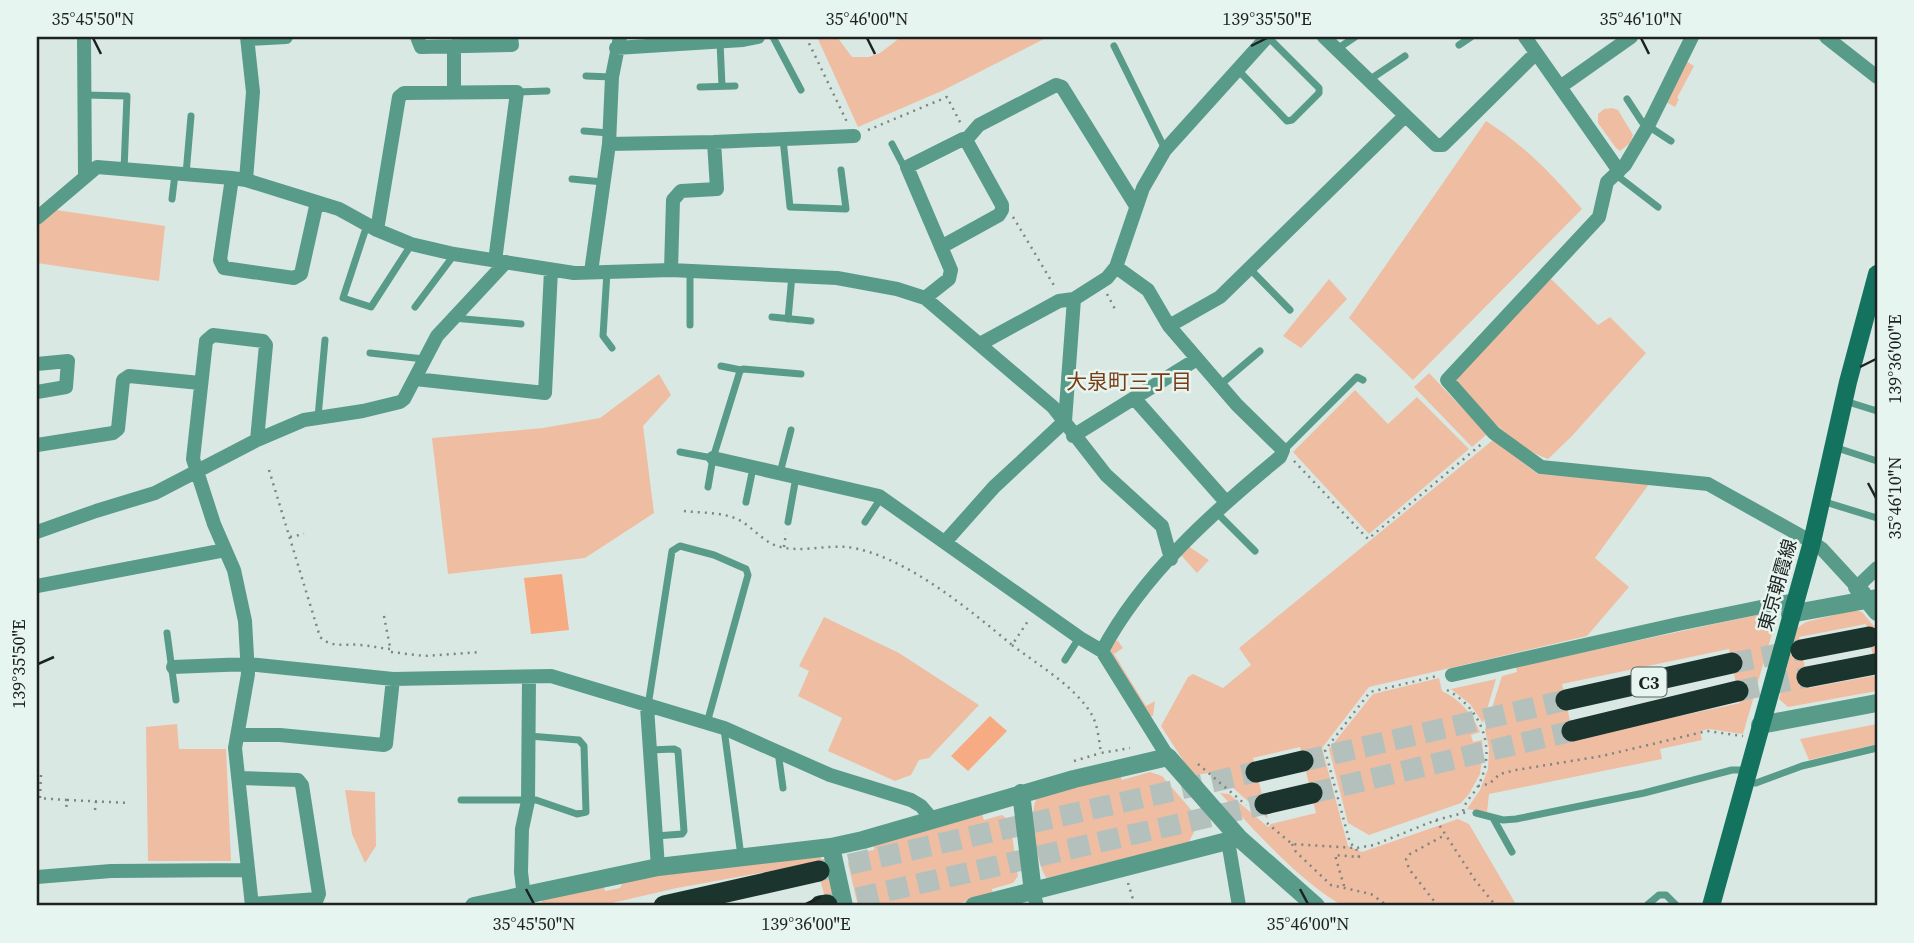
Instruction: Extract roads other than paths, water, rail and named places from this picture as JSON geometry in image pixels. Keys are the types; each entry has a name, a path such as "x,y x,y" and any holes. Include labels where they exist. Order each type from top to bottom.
{"highway":[{"path":"1801,650 1869,637"},
{"name":"C3","path":"1566,700 1732,663"},
{"path":"1807,677 1875,664"},
{"name":"C3","path":"1572,731 1738,691"},
{"path":"1256,772 1303,761"},
{"path":"1259,811 1312,793"},
{"path":"664,906 819,872"}],"main road":[{"name":"東京朝霞線","path":"1711,906 1745,776 1753,731 1812,542 1833,446 1877,274"}],"street":[{"path":"84,37 85,177"},
{"path":"286,37 247,38 253,92 239,179 220,260 224,268 294,278 300,274 317,202"},
{"path":"417,37 422,47 512,45 511,37"},
{"path":"591,272 604,182 612,77 618,42 720,41 755,37"},
{"path":"980,344 1107,278 1116,267 1136,206 1165,150 1268,37"},
{"path":"1324,37 1436,145 1443,145 1532,42 1617,172"},
{"path":"1560,87 1632,37"},
{"path":"1692,37 1648,126 1617,172 1607,182 1598,217 1448,377 1448,383 1494,433 1541,467 1708,484 1822,548 1870,599"},
{"path":"1826,37 1877,77"},
{"path":"454,46 454,93"},
{"path":"925,298 949,279 951,270 907,167 968,137 979,125 1060,85 1136,206"},
{"path":"37,532 155,493 257,440 304,420 400,402 437,336 501,262 517,92 404,93 399,97 372,227"},
{"path":"1170,326 1220,297 1405,116"},
{"path":"609,138 714,142 854,136"},
{"path":"941,247 999,215 1002,210 1002,205 968,137"},
{"path":"671,270 673,200 681,191 717,189 714,142"},
{"path":"37,219 97,167 239,179 339,209 411,244 454,254 551,270 671,270 792,275 871,284 925,298 1053,407 1105,475 1162,526 1171,559"},
{"path":"1102,651 1116,623 1171,559 1221,507 1280,457 1283,450 1196,359 1170,326 1148,290 1116,267"},
{"path":"415,379 545,393 551,270"},
{"path":"945,541 994,487 1065,421 1068,300"},
{"path":"240,778 298,780 302,785 319,894 317,899 252,905 235,748 239,735 247,664 243,612 234,570 193,459 206,341 213,335 263,341 266,345 257,440"},
{"path":"1073,436 1196,359"},
{"path":"37,364 68,361 66,387 37,392"},
{"path":"37,445 113,433 118,429 123,380 129,376 200,383"},
{"path":"1134,398 1221,507"},
{"path":"713,458 882,498 1102,651 1164,750 1233,839 1316,906"},
{"path":"37,586 225,550"},
{"path":"1870,599 1877,569"},
{"path":"1449,679 1678,624 1870,599"},
{"path":"173,667 247,664 391,679 551,676 724,728 830,775 911,800 921,806 933,820"},
{"path":"525,902 521,883 522,830 528,801 530,678"},
{"path":"239,735 280,735 384,745 391,679"},
{"path":"1753,731 1877,703"},
{"path":"648,707 658,867"},
{"path":"474,906 525,902 658,867 831,847 1124,765 1164,750"},
{"path":"1021,793 1035,899"},
{"path":"974,906 1035,899 1233,839"},
{"path":"1233,839 1239,906"},
{"path":"830,906 831,847"},
{"path":"37,877 111,871 248,870"}],"lane":[{"path":"773,37 801,90"},
{"path":"1238,70 1287,121 1292,120 1319,93 1319,88 1268,37"},
{"path":"1337,50 1355,37"},
{"path":"1459,45 1471,37"},
{"path":"720,41 722,86"},
{"path":"1114,47 1165,150"},
{"path":"1369,80 1405,56"},
{"path":"586,76 612,77"},
{"path":"700,87 735,86"},
{"path":"517,92 547,92"},
{"path":"85,95 127,96 124,170"},
{"path":"1627,99 1648,126 1671,141"},
{"path":"172,199 180,174 191,116"},
{"path":"584,131 609,138"},
{"path":"783,139 790,207 846,209 841,170"},
{"path":"892,144 903,165 907,167"},
{"path":"1617,172 1658,207"},
{"path":"572,179 604,182"},
{"path":"372,227 343,298 372,307 411,244"},
{"path":"415,307 454,254"},
{"path":"1249,268 1290,310"},
{"path":"690,271 690,324"},
{"path":"607,272 603,336 612,348"},
{"path":"788,319 792,275"},
{"path":"772,317 811,321"},
{"path":"452,318 521,324"},
{"path":"318,417 325,340"},
{"path":"1220,386 1260,351"},
{"path":"370,353 424,359"},
{"path":"721,366 801,374"},
{"path":"708,487 713,458 741,370"},
{"path":"1283,450 1357,377 1363,380"},
{"path":"1844,401 1877,411"},
{"path":"780,473 791,430"},
{"path":"1833,446 1877,461"},
{"path":"680,452 713,458"},
{"path":"746,502 753,467"},
{"path":"788,522 796,477"},
{"path":"865,523 882,498"},
{"path":"1821,501 1877,518"},
{"path":"1221,507 1255,551"},
{"path":"648,707 672,551 680,546 714,555 746,569 748,575 706,724"},
{"path":"167,633 176,700"},
{"path":"1065,660 1079,637"},
{"path":"724,728 741,857"},
{"path":"461,800 536,800 577,814 583,813 586,810 584,746 579,740 529,736"},
{"path":"650,750 674,748 678,751 684,831 682,834 656,836"},
{"path":"1476,813 1503,820 1529,817 1644,793 1732,770 1756,783 1802,766 1877,748"},
{"path":"781,754 779,760 783,788"},
{"path":"1493,818 1512,852"},
{"path":"1646,906 1659,895 1666,895 1677,906"}],"tunnel":[{"path":"1732,663 1799,650"},
{"path":"1738,691 1807,677"},
{"path":"1303,761 1566,700"},
{"path":"1312,793 1572,731"},
{"path":"819,871 1256,772"},
{"path":"827,905 1265,804"}],"district":[{"name":"大泉町三丁目","path":"1129,381"}]}
